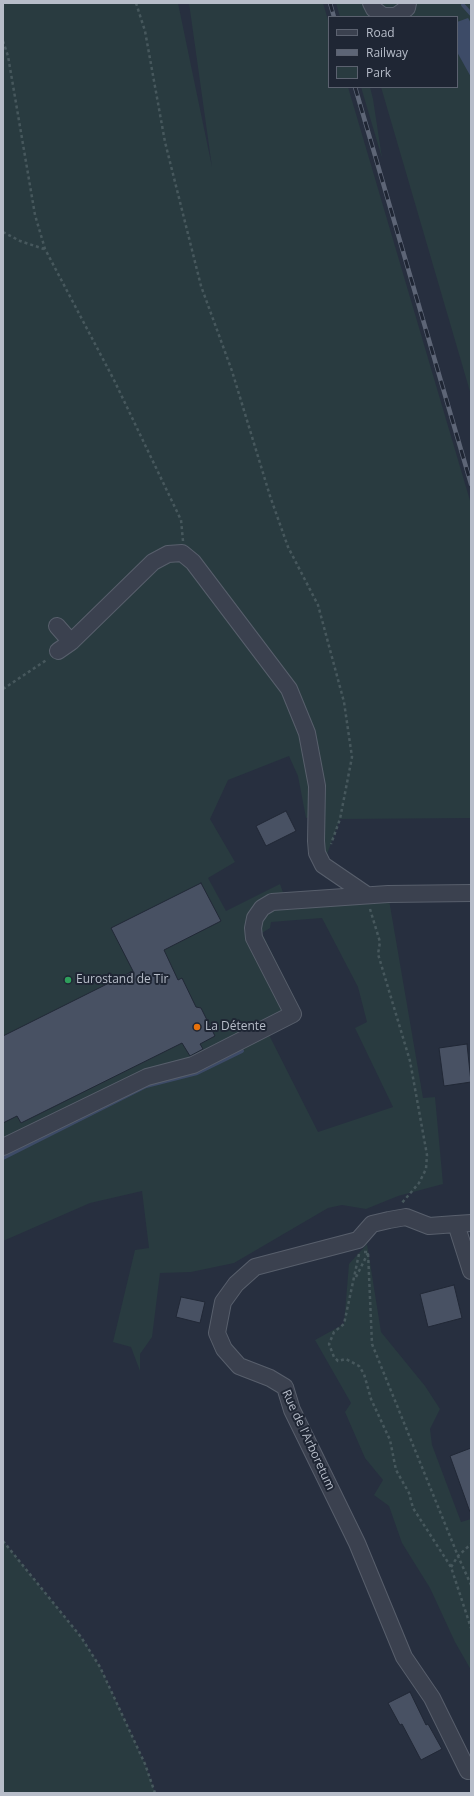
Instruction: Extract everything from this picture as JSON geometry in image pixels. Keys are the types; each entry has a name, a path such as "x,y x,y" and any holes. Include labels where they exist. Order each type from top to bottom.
{"street":[{"path":"371,3 374,9 383,16 396,16 407,8 408,3"},
{"path":"57,626 64,647 154,562 168,554 182,553 193,562 289,689 307,733 317,786 317,853 323,865 367,895"},
{"path":"3,1147 147,1077 193,1065 293,1014 254,938 253,928 255,918 262,908 272,902 367,895 471,893"},
{"name":"Rue de l'Arboretum","path":"464,1224 429,1226 406,1217 389,1220 372,1224 358,1240 255,1267 236,1284 223,1302 217,1333 224,1349 239,1366 270,1378 285,1387 292,1410 357,1543 404,1657 432,1698 468,1771"},
{"path":"464,1224 471,1271"}],"path":[{"path":"136,3 145,31 165,142 201,286 232,371 270,496 288,547 318,605 344,702 352,757 340,819 323,865"},
{"path":"3,41 8,56 35,215 44,250 114,380 181,520 184,537 182,553"},
{"path":"3,232 20,241 44,250"},
{"path":"3,689 64,647"},
{"path":"367,895 380,942 378,954 410,1061 427,1155 426,1169 419,1183 409,1196 392,1213 389,1220"},
{"path":"368,1252 359,1253 344,1324 334,1332 329,1344 334,1357 338,1361 346,1358 359,1366 364,1374 371,1399 390,1440 396,1470 409,1492 413,1508 451,1567 471,1628"},
{"path":"354,1280 368,1252"},
{"path":"368,1252 372,1344 471,1585"},
{"path":"3,1541 81,1637 100,1667 145,1764 155,1793"},
{"path":"451,1567 458,1556 471,1544"}],"green space":[{"path":"3,3 178,3 212,167 189,3 323,3 328,20 328,88 348,88 471,504 471,818 340,819 323,865 317,817 306,818 298,776 289,756 228,780 210,819 235,862 208,878 226,911 280,884 286,901 388,894 423,1098 435,1097 443,1184 398,1196 366,1209 342,1205 328,1208 234,1263 191,1272 160,1273 152,1337 140,1354 140,1371 131,1347 113,1342 135,1250 149,1248 142,1191 90,1203 3,1241","holes":["322,918 358,987 367,1022 355,1028 393,1107 318,1132 266,1029 290,1009 298,1005 262,933 270,928 271,922"]},
{"path":"336,3 471,3 471,395 381,88 458,88 458,16 340,16"},
{"path":"361,88 370,88 382,158"},
{"path":"367,1244 381,1332 425,1386 440,1409 430,1429 432,1445 461,1522 471,1519 471,1670 455,1642 430,1588 402,1543 389,1506 374,1495 383,1480 365,1458 345,1412 351,1403 315,1340 344,1324 349,1264"},
{"path":"3,1541 81,1637 100,1667 145,1764 155,1793 3,1793"}],"water":[{"path":"468,18 471,23 471,77 458,54 458,22"}],"building":[{"path":"286,811 296,831 266,846 256,826"},
{"path":"201,883 221,921 164,950 178,980 182,978 196,1007 201,1008 215,1036 200,1044 203,1049 190,1056 182,1043 21,1123 17,1116 3,1123 3,1036 133,971 111,928"},
{"path":"467,1044 471,1082 444,1086 439,1048"},
{"path":"454,1285 462,1318 428,1327 420,1294"},
{"path":"181,1297 205,1302 200,1323 176,1317"},
{"path":"471,1448 471,1512 470,1512 450,1456"},
{"path":"410,1692 426,1725 428,1724 442,1749 421,1760 402,1724 400,1725 388,1703"}],"waterway":[{"path":"463,5 471,14"},
{"path":"3,1158 146,1086 197,1073 242,1051"}],"railway":[{"path":"330,3 334,16"},
{"path":"355,88 471,484"}],"place":[{"name":"Eurostand de Tir","path":"68,980"},
{"name":"La Détente","path":"197,1027"}]}
